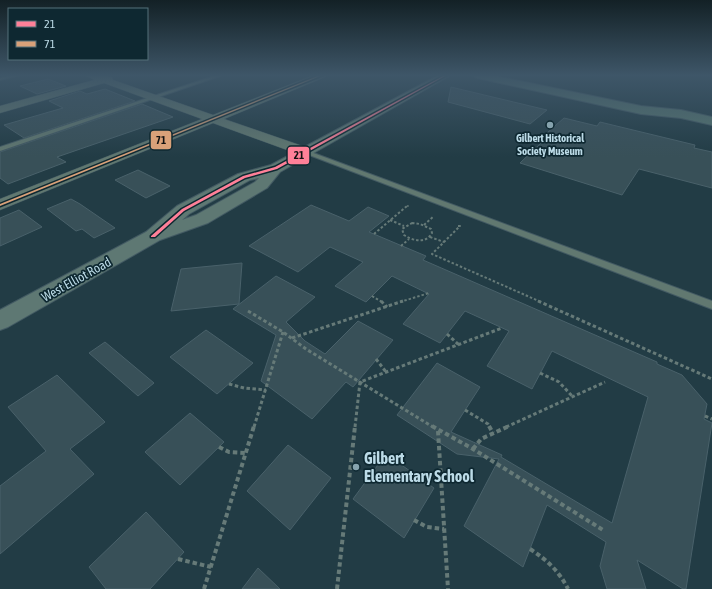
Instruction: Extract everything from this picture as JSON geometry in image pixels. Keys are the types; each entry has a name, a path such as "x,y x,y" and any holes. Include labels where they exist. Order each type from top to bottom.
{"main road":[{"name":"West Elliot Road","path":"0,322 153,236 202,218 261,185 276,168 396,102"},
{"path":"606,102 641,110 681,114"},
{"path":"642,102 712,121"}],"street":[{"path":"0,110 26,102"},
{"path":"167,102 306,152"},
{"path":"0,205 255,102"}],"lane":[{"path":"0,149 140,102"},
{"path":"306,152 712,305"}],"path":[{"path":"374,234 407,206 414,208"},
{"path":"427,214 440,218"},
{"path":"424,225 434,216"},
{"path":"390,220 404,226 415,223 424,225 431,229 432,233 430,237"},
{"path":"453,224 460,226 432,254 712,380"},
{"path":"404,226 402,232 409,238 423,240 430,237 444,242"},
{"path":"401,246 409,238"},
{"path":"292,338 429,293"},
{"path":"372,296 387,307"},
{"path":"248,311 283,332 306,349 438,430 473,449 603,530"},
{"path":"360,382 502,328"},
{"path":"204,589 283,332"},
{"path":"447,334 459,345"},
{"path":"376,359 382,364 386,372"},
{"path":"540,373 559,382 573,397"},
{"path":"337,589 360,382"},
{"path":"473,449 481,439 605,382"},
{"path":"229,384 244,388 266,390"},
{"path":"465,410 488,424 494,433"},
{"path":"705,416 712,419"},
{"path":"438,430 448,589"},
{"path":"219,447 229,452 246,453"},
{"path":"414,520 426,527 444,530"},
{"path":"530,549 553,565 563,578 568,589"},
{"path":"178,559 211,567"}],"building":[{"path":"52,102 131,102 24,138 4,125 63,108"},
{"path":"450,102 516,102 547,110 530,124"},
{"path":"142,104 173,117 57,157 66,162 8,184 0,178 0,152"},
{"path":"564,118 597,126 600,122 695,145 694,148 712,152 712,188 639,169 622,195 520,163 543,141 539,140"},
{"path":"138,170 170,186 146,198 115,180"},
{"path":"71,199 115,228 94,238 82,229 76,231 47,209"},
{"path":"311,205 349,221 368,207 389,216 369,232 426,256 423,260 657,362 657,364 682,375 707,404 704,419 712,423 686,589 683,589 637,560 646,589 607,589 600,566 606,542 547,505 523,567 464,526 499,459 457,454 397,415 437,363 480,387 451,432 502,455 501,457 612,523 648,397 552,351 532,389 487,366 509,331 465,311 440,343 403,324 429,294 392,276 366,302 335,286 363,262 330,247 298,272 249,246"},
{"path":"19,210 42,227 0,246 0,218"},
{"path":"242,263 239,304 171,311 181,269"},
{"path":"276,276 315,297 286,322 305,341 325,354 358,321 393,340 353,387 346,382 312,419 261,381 276,335 233,309"},
{"path":"206,330 253,363 217,394 170,357"},
{"path":"105,342 154,383 138,396 89,353"},
{"path":"57,375 105,422 70,449 94,474 0,554 0,486 46,451 8,407"},
{"path":"190,413 224,442 180,485 145,452"},
{"path":"288,445 331,478 290,530 247,491"},
{"path":"386,454 434,488 404,538 353,499"},
{"path":"146,512 184,552 150,589 106,589 89,567"},
{"path":"258,568 280,589 242,589"}],"transit line":[{"name":"71","path":"0,205 254,102"},
{"name":"21","path":"153,236 183,210 244,177 276,168 396,102"}],"place":[{"name":"Gilbert Historical Society Museum","path":"550,125"},
{"name":"Gilbert Elementary School","path":"356,467"}]}
